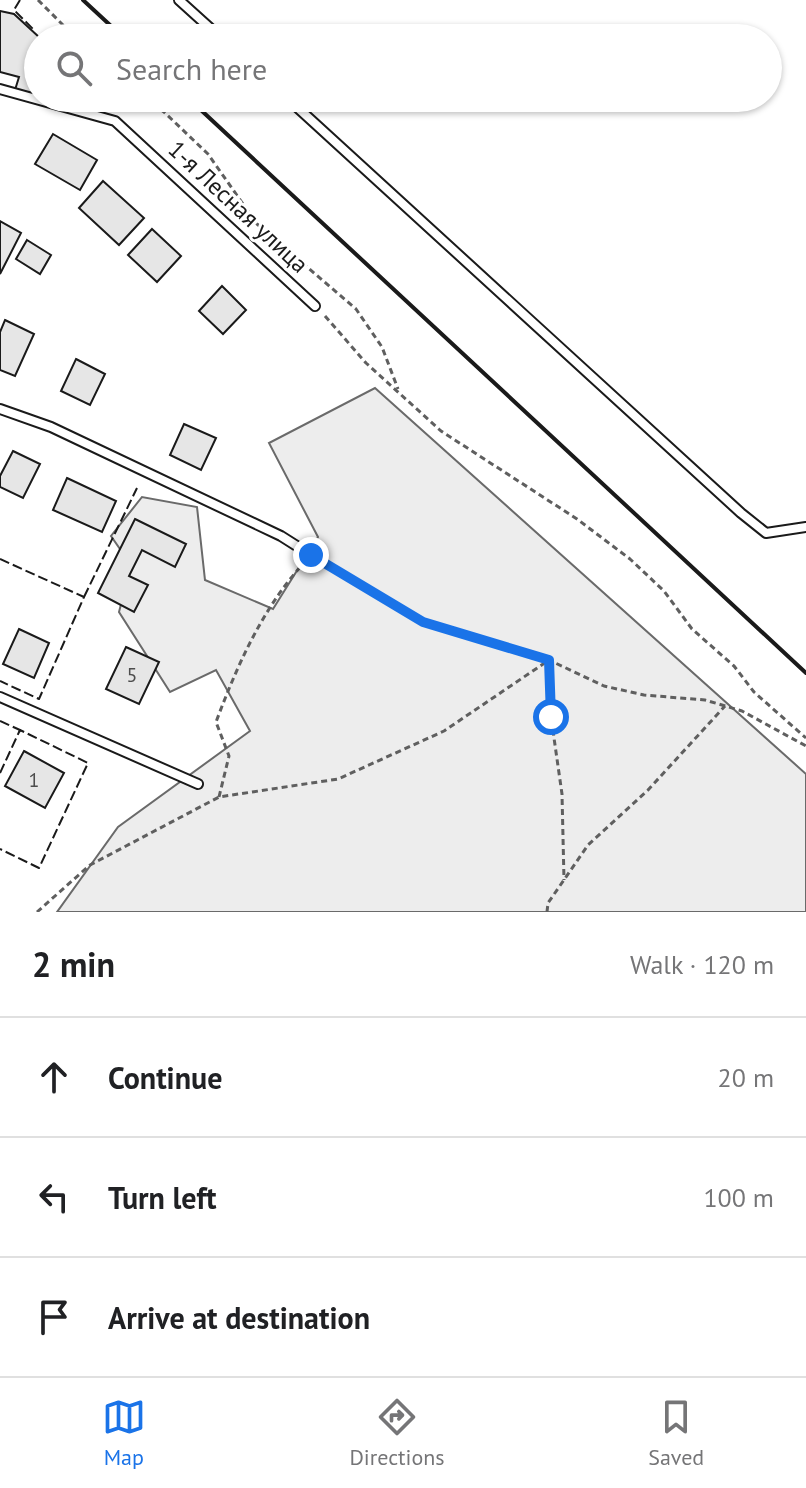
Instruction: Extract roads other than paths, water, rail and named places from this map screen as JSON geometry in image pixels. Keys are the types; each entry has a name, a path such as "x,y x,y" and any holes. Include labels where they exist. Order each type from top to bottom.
{"lane":[{"path":"179,0 206,24"},
{"name":"1-я Лесная улица","path":"0,89 24,96"},
{"name":"1-я Лесная улица","path":"83,112 115,121 315,306"},
{"path":"302,112 741,513 766,533 806,527"},
{"path":"0,409 51,427 281,536 311,555"},
{"path":"0,697 198,784"}]}
